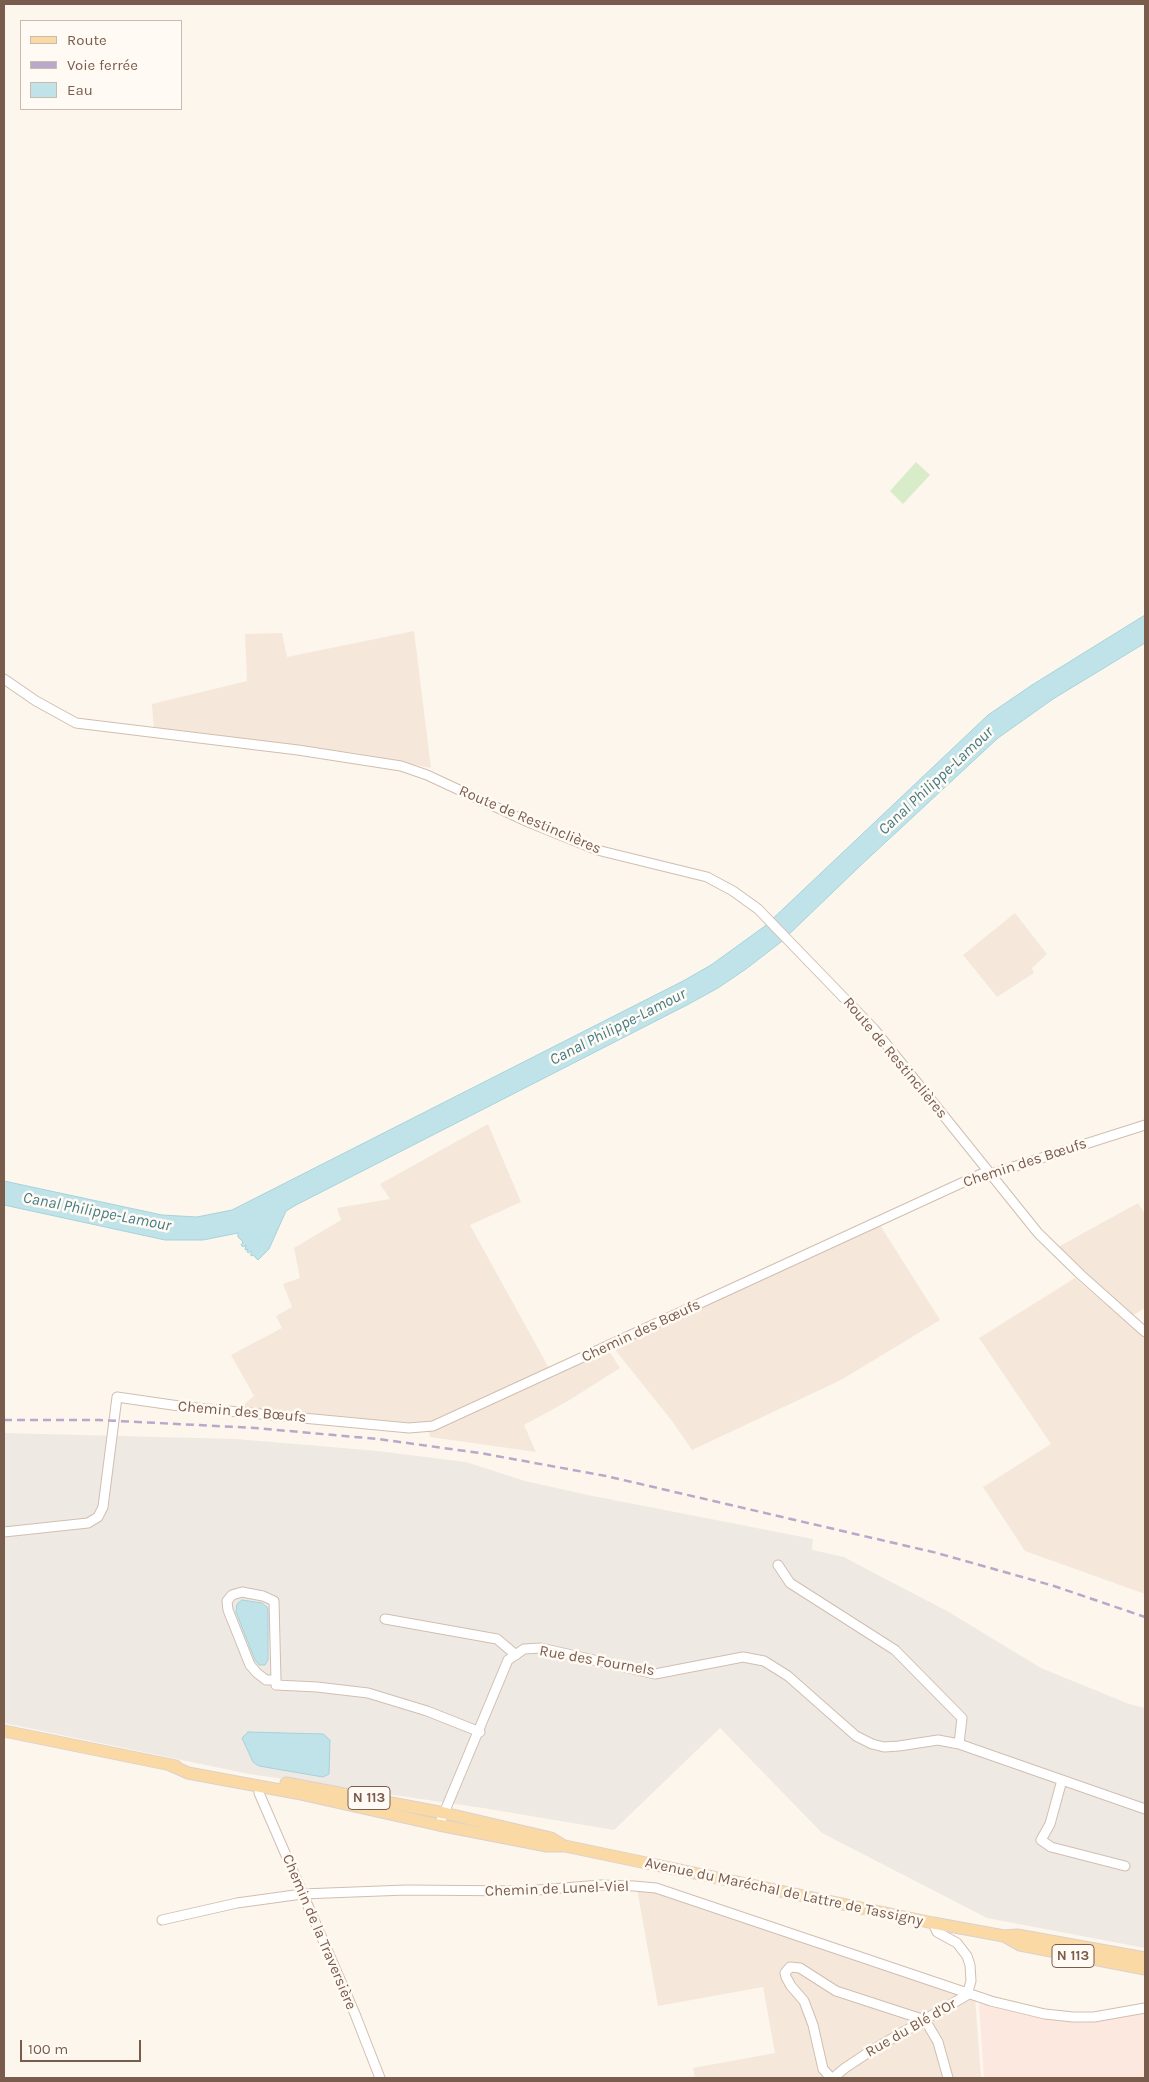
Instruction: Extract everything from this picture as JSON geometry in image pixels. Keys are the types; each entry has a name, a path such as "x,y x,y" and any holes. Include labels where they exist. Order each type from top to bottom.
{"main road":[{"name":"Avenue du Maréchal de Lattre de Tassigny","path":"4,1731 170,1765 276,1781 444,1812 551,1838 565,1846"},
{"name":"Avenue du Maréchal de Lattre de Tassigny","path":"170,1765 188,1773 296,1793 439,1826 546,1846 565,1846 933,1923 1004,1936 1018,1935 1145,1958"},
{"name":"Avenue du Maréchal de Lattre de Tassigny","path":"1004,1936 1020,1945 1145,1969"}],"street":[{"name":"Route de Restinclières","path":"4,679 36,701 76,722 298,750 401,766 427,775 528,822 597,850 707,877 733,891 758,910 874,1029 1038,1233 1081,1276 1145,1332"},
{"name":"Chemin des Bœufs","path":"4,1532 88,1523 98,1517 103,1507 117,1397 186,1408 409,1428 433,1426 981,1174 991,1174 1145,1125"},
{"path":"778,1565 790,1583 895,1650 962,1718 959,1744"},
{"path":"276,1680 266,1680 250,1665 228,1610 227,1601 232,1595 242,1592 263,1596 274,1601 276,1680 276,1685 317,1687 368,1693 427,1711 480,1732"},
{"name":"Rue des Fournels","path":"385,1619 497,1640 516,1655"},
{"name":"Rue des Fournels","path":"439,1826 480,1732 508,1660 524,1649 541,1648 655,1674 743,1657 764,1661 788,1676 856,1736 872,1744 884,1747 938,1740 959,1744 1145,1808"},
{"path":"1062,1780 1050,1824 1041,1840 1051,1847 1125,1866"},
{"name":"Chemin de la Traversière","path":"260,1786 259,1793 380,2078"},
{"name":"Chemin de Lunel-Viel","path":"162,1920 237,1903 302,1894 406,1890 525,1891 601,1885 656,1888 1000,2003 1045,2014 1073,2017 1094,2017 1145,2008"},
{"name":"Rue du Blé d'Or","path":"832,2078 869,2052 963,1998 968,1992 971,1981 970,1965 967,1956 957,1943 937,1932 933,1923"},
{"path":"832,2078 824,2070 813,2025 804,2001 786,1977 787,1968 800,1968 836,1991 925,2020 938,2042 948,2078"}],"shaded area":[{"path":"414,631 431,768 356,753 154,729 152,704 247,681 245,634 282,633 287,657"},
{"path":"1015,913 1047,954 1032,968 1034,973 997,997 963,955"},
{"path":"488,1124 521,1202 470,1225 550,1370 428,1423 406,1424 241,1407 254,1396 231,1355 282,1328 276,1316 292,1307 283,1284 300,1278 294,1248 341,1220 337,1208 390,1199 380,1184"},
{"path":"1138,1203 1145,1214 1145,1308 1132,1316 1058,1247"},
{"path":"880,1225 940,1320 841,1380 692,1450 672,1421 616,1351 616,1346"},
{"path":"1075,1278 1145,1338 1145,1594 1025,1551 983,1487 1051,1444 979,1338"},
{"path":"605,1350 609,1351 620,1368 568,1401 524,1425 536,1452 430,1437 429,1431"},
{"path":"4,1433 236,1439 378,1451 466,1462 525,1481 588,1495 813,1539 812,1550 844,1557 947,1611 1041,1668 1129,1704 1145,1708 1145,1948 987,1918 822,1833 720,1728 614,1830 483,1808 249,1774 4,1723"},
{"path":"637,1889 658,1891 975,1997 981,2078 695,2078 693,2068 775,2053 763,1987 658,2006"},
{"path":"979,2004 1002,2006 1051,2020 1086,2023 1145,2011 1145,2078 984,2078"}],"green space":[{"path":"916,462 930,475 903,504 890,491"}],"water":[{"name":"Canal Philippe-Lamour","path":"1145,615 1145,643 1053,699 998,738 781,942 746,969 718,988 687,1005 296,1205 286,1211 269,1249 258,1260 253,1255 251,1256 251,1251 248,1253 248,1249 245,1250 246,1245 243,1247 241,1245 243,1242 238,1237 238,1233 203,1240 165,1240 4,1205 4,1181 162,1215 197,1217 232,1210 683,981 711,965 765,926 988,715 1032,685"},
{"path":"242,1600 262,1603 268,1608 268,1660 265,1665 259,1665 255,1660 236,1612 237,1604"},
{"path":"248,1732 323,1734 330,1740 329,1774 323,1777 259,1766 253,1762 242,1738"}],"railway":[{"path":"4,1420 99,1420 255,1428 378,1439 480,1453 606,1476 937,1553 1054,1586 1145,1617"}]}
